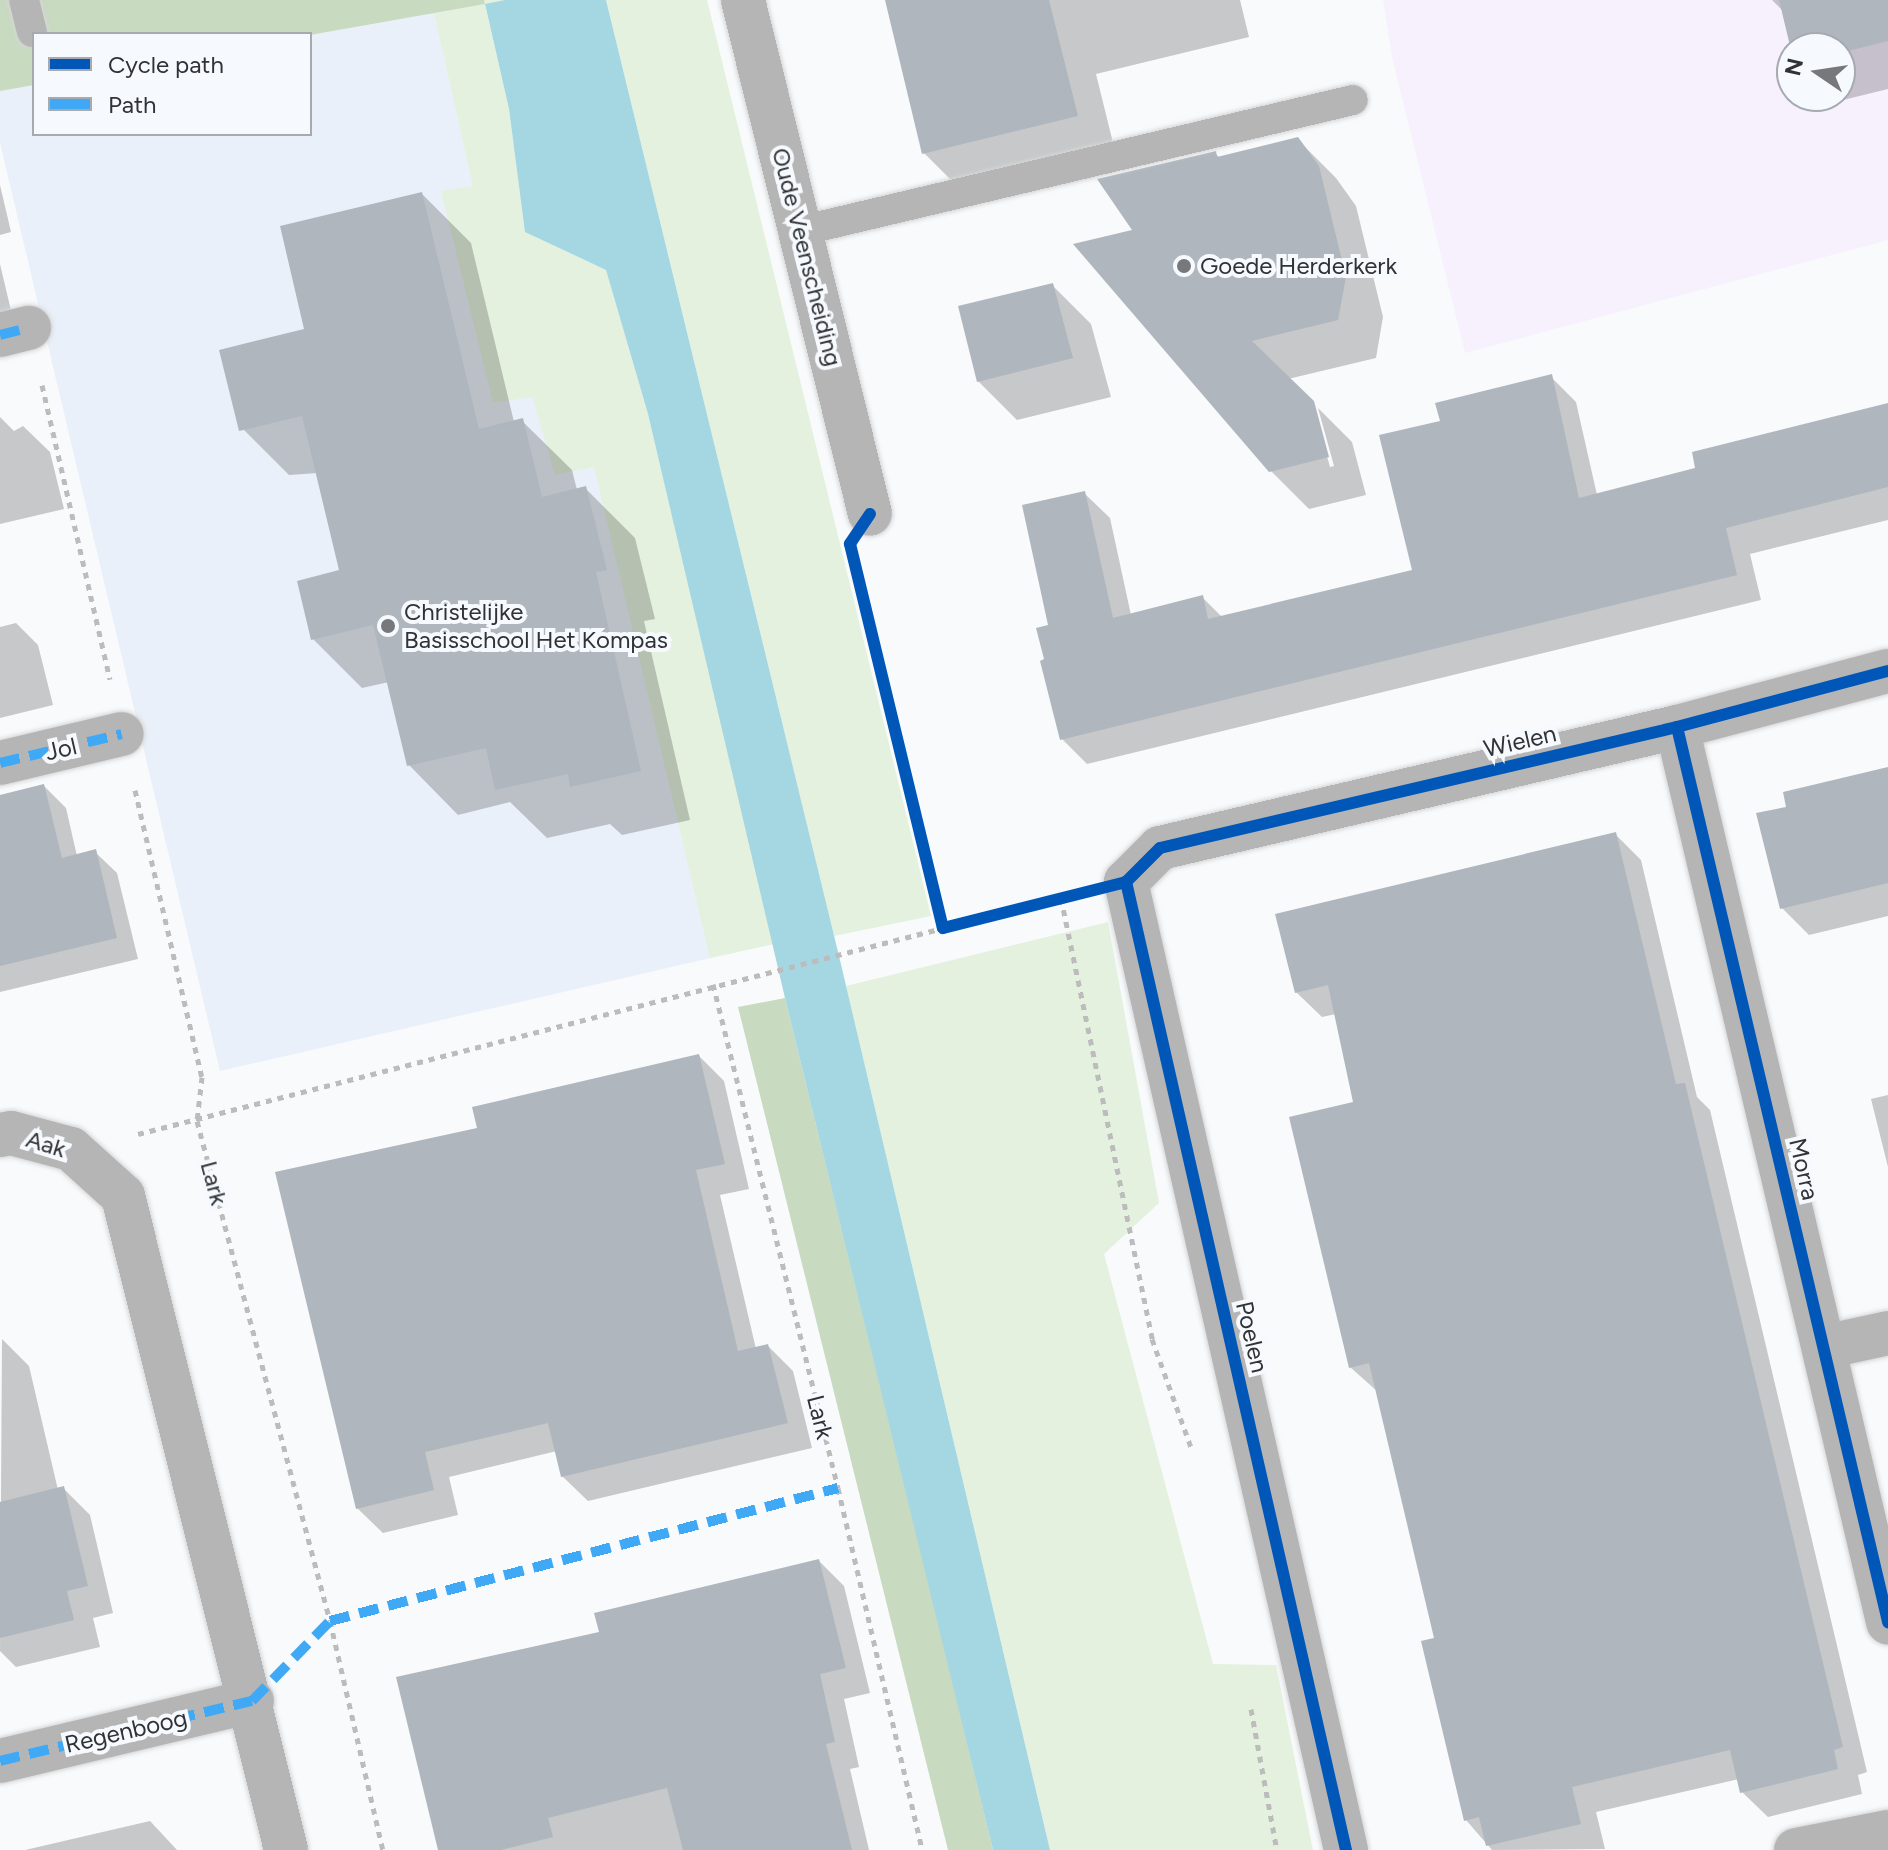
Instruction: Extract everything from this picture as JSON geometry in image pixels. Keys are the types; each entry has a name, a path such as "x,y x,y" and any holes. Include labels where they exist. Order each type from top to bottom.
{"street":[{"name":"Oude Veenscheiding","path":"743,0 870,514"},
{"name":"Wielen","path":"1126,882 1160,848 1677,727 1888,671"},
{"name":"Morra","path":"1677,727 1888,1622"},
{"name":"Jol","path":"0,763 122,734"},
{"name":"Poelen","path":"1126,882 1346,1850"},
{"name":"Aak","path":"0,1135 11,1133 71,1149 123,1196 252,1701"},
{"path":"1824,1347 1888,1333"},
{"path":"252,1701 286,1850"},
{"name":"Regenboog","path":"0,1761 252,1701"},
{"path":"1796,1850 1888,1832"}],"lane":[{"path":"24,0 32,32"},
{"path":"800,231 1353,100"}],"path":[{"path":"1046,901 1126,882"},
{"path":"1061,898 1152,1339 1197,1464"},
{"path":"939,912 943,928"},
{"path":"71,1149 197,1121 713,984 958,924"},
{"path":"1249,1700 1277,1850"}],"shaded area":[{"name":"Christelijke Basisschool Het Kompas","path":"452,0 581,302 741,951 220,1071 0,143 0,88 32,80 32,136 312,136 312,34"},
{"path":"1383,0 1888,0 1888,240 1465,353 1392,57"}],"green space":[{"path":"0,0 484,0 485,4 312,35 312,32 32,32 32,85 0,91"},
{"path":"484,0 505,0 485,5 509,109 525,232 606,270 648,414 774,944 710,958 594,467 555,475 532,397 493,403 441,191 473,186 434,13 484,4"},
{"path":"606,0 707,0 931,916 834,936"},
{"path":"1108,922 1159,1203 1104,1254 1213,1664 1276,1665 1313,1850 1050,1850 846,986"},
{"path":"785,998 993,1850 948,1850 738,1007"}],"water":[{"path":"505,0 606,0 839,956 1050,1850 993,1850 785,998 648,414 606,270 525,232 509,109 485,4"}],"building":[{"path":"885,0 1049,0 1078,116 922,154"},
{"path":"1779,0 1888,0 1888,41 1856,49 1856,32 1787,32"},
{"name":"Goede Herderkerk","path":"1298,137 1319,166 1346,277 1338,320 1252,341 1314,401 1329,457 1269,472 1073,244 1132,230 1097,179 1216,151 1217,157"},
{"path":"422,192 479,429 523,418 542,497 586,486 607,570 596,572 641,771 570,787 568,774 495,790 486,748 407,766 373,625 311,640 297,581 339,570 302,416 239,431 219,350 304,329 280,226"},
{"path":"1053,283 1073,358 977,382 958,306"},
{"path":"1552,374 1579,498 1695,468 1692,452 1888,403 1888,487 1726,528 1737,575 1060,740 1040,661 1044,659 1036,628 1048,625 1022,505 1085,491 1113,618 1203,595 1208,619 1412,570 1379,435 1440,421 1435,403"},
{"path":"1888,767 1888,883 1780,909 1756,813 1786,807 1783,792"},
{"path":"44,784 62,858 96,849 117,938 0,966 0,795"},
{"path":"1616,832 1676,1084 1685,1083 1843,1747 1834,1750 1838,1769 1740,1793 1730,1750 1572,1787 1581,1824 1486,1846 1479,1817 1464,1821 1421,1641 1434,1638 1369,1363 1349,1368 1289,1117 1353,1102 1328,985 1295,993 1275,914"},
{"path":"699,1054 725,1164 696,1170 738,1351 768,1344 788,1423 561,1477 548,1423 425,1452 434,1490 356,1509 275,1172 477,1128 472,1107"},
{"path":"64,1486 88,1586 67,1591 74,1620 0,1638 0,1502"},
{"path":"819,1559 846,1668 820,1674 835,1742 826,1744 852,1850 683,1850 667,1788 548,1818 553,1837 501,1850 438,1850 396,1677 599,1632 594,1613"}],"marked path":[{"path":"0,335 29,328"},
{"path":"0,763 122,734"},
{"path":"0,1761 252,1701 330,1621 838,1488"}],"cycle path":[{"path":"870,514 850,544 943,928 1126,882"},
{"path":"1346,1850 1126,882 1160,848 1677,727 1888,671"},
{"path":"1677,727 1888,1622"}],"place":[{"name":"Goede Herderkerk","path":"1184,266"},
{"name":"Christelijke Basisschool Het Kompas","path":"388,626"}]}
